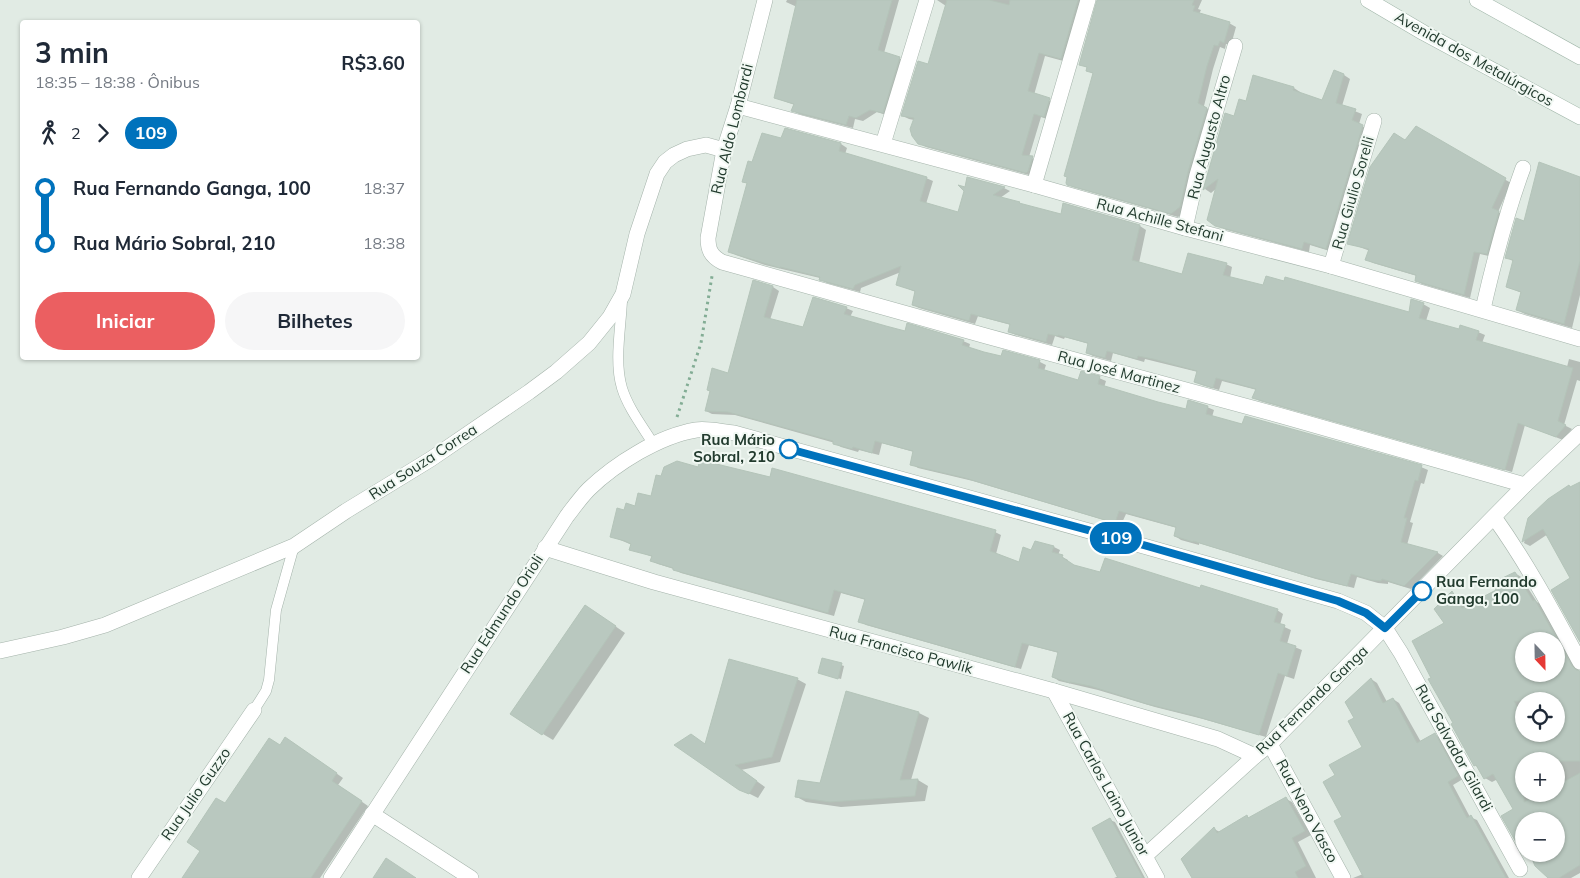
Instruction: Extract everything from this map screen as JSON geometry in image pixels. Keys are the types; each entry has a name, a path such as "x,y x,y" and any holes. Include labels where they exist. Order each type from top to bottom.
{"street":[{"name":"Rua Aldo Lombardi","path":"715,258 708,246 708,238 724,150 738,106 765,0"},
{"path":"884,144 927,0"},
{"path":"1034,185 1088,0"},
{"name":"Avenida dos Metalúrgicos","path":"1368,0 1424,33 1580,117"},
{"path":"1476,0 1580,57"},
{"name":"Rua Augusto Altro","path":"1185,228 1197,175 1235,46"},
{"name":"Rua Achille Stefani","path":"738,106 1331,266 1580,338"},
{"name":"Rua Giulio Sorelli","path":"1331,266 1374,121"},
{"name":"Rua Souza Correa","path":"0,651 63,638 105,624 294,546 346,511 431,459 529,392 590,343 610,317 623,294 637,234 657,174 665,162 674,155 706,146 724,150"},
{"path":"1483,309 1508,210 1524,168"},
{"name":"Rua José Martinez","path":"715,258 722,262 986,336 1282,416 1525,485"},
{"name":"Rua Edmundo Orioli","path":"331,878 545,548 588,490 612,470 671,436 698,430 734,433"},
{"name":"Rua Fernando Ganga","path":"1145,856 1270,744 1525,485 1580,432"},
{"name":"Rua Salvador Gilardi","path":"734,433 1147,546 1338,601 1366,613 1385,628 1401,653 1520,869"},
{"path":"1494,517 1516,547 1534,577 1580,662"},
{"name":"Rua Francisco Pawlik","path":"545,548 673,587 1054,690 1218,739 1255,756"},
{"name":"Rua Carlos Laino Junior","path":"1054,690 1158,878"},
{"name":"Rua Julio Guzzo","path":"139,878 254,710"},
{"name":"Rua Neno Vasco","path":"1270,744 1343,878"},
{"path":"372,814 471,878"}],"lane":[{"path":"623,294 618,366 622,388 628,403 654,445"},
{"path":"254,710 266,691 270,680 276,610 294,546"}],"path":[{"path":"671,436 700,343 715,258"}],"building":[{"path":"797,0 892,0 878,50 900,57 883,113 870,110 856,118 849,116 846,125 791,111 794,104 774,98"},
{"path":"947,0 989,0 1009,5 1010,0 1078,0 1061,59 1039,53 1028,91 1050,98 1044,117 1034,114 1022,155 1033,156 1026,173 918,144 912,136 910,129 914,118 901,116 918,61 928,64"},
{"path":"1097,0 1194,0 1192,5 1195,6 1193,11 1230,22 1224,43 1220,41 1218,46 1214,45 1207,66 1198,103 1207,108 1180,207 1171,214 1067,185 1066,183 1067,177 1064,176 1093,73 1086,71 1087,67 1079,65"},
{"path":"1334,70 1344,74 1336,103 1356,109 1352,120 1363,125 1326,249 1304,242 1302,249 1215,226 1207,220 1218,179 1203,190 1225,113 1234,116 1239,99 1246,101 1253,75 1294,87 1293,90 1322,100"},
{"path":"1416,126 1506,178 1492,208 1499,211 1487,254 1474,252 1464,295 1415,281 1416,275 1365,260 1369,249 1347,244 1370,167 1394,133 1405,140"},
{"path":"785,128 841,143 839,151 927,177 920,201 958,212 964,191 958,185 965,187 967,177 1005,187 993,195 1019,203 1061,214 1063,203 1140,225 1132,260 1182,274 1188,253 1227,263 1223,275 1263,285 1266,276 1284,281 1285,277 1409,312 1411,299 1424,303 1419,318 1459,329 1460,325 1479,331 1476,340 1573,368 1558,421 1566,425 1556,437 1518,423 1505,470 1252,398 1256,389 1216,378 1213,388 1194,382 1197,371 1153,359 1138,356 1137,359 1107,351 1105,358 1086,353 1088,343 1048,334 1046,342 1008,332 1010,324 971,314 969,321 912,305 915,291 896,285 901,266 855,285 853,289 819,280 820,277 780,268 728,252 747,183 742,182 748,161 752,162 762,133 781,138"},
{"path":"1539,162 1580,177 1580,261 1564,324 1516,310 1521,292 1506,287 1513,260 1505,258 1516,218 1524,221"},
{"path":"753,280 773,286 764,317 803,327 813,297 847,307 844,314 886,326 905,331 907,323 964,340 962,345 984,352 1001,356 1003,350 1040,360 1038,368 1078,380 1081,371 1100,376 1098,384 1158,402 1186,409 1188,400 1208,406 1206,414 1242,424 1245,416 1422,465 1418,481 1415,480 1404,518 1407,518 1401,542 1438,552 1404,586 1382,579 1381,581 1371,580 1351,574 1347,586 1174,536 1176,527 1119,511 1115,523 965,478 910,465 913,451 875,441 872,453 853,447 852,449 833,444 833,441 728,412 705,411 710,391 707,390 712,368 728,373"},
{"path":"700,460 770,477 772,468 996,530 990,551 1019,562 1023,547 1031,550 1035,541 1054,546 1052,552 1063,555 1062,557 1074,565 1100,572 1105,558 1200,588 1201,585 1278,609 1274,622 1285,625 1280,641 1296,646 1287,676 1278,673 1259,735 1090,686 1070,683 1052,677 1058,652 1022,643 1015,667 858,622 865,599 834,590 828,613 673,570 673,568 650,561 652,556 629,550 631,544 610,537 617,508 624,510 626,503 635,506 638,493 651,496 656,475 661,476 664,467 677,461 698,467"},
{"path":"1580,482 1580,642 1551,590 1570,578 1543,529 1522,542 1528,518 1548,499 1569,485 1570,487"},
{"path":"1515,572 1533,601 1535,600 1553,632 1515,632 1515,682 1565,682 1565,654 1572,666 1580,671 1580,761 1565,761 1565,752 1515,752 1515,802 1565,802 1565,781 1580,773 1580,865 1559,878 1548,878 1533,862 1565,862 1565,812 1515,812 1515,840 1501,816 1513,809 1493,774 1484,779 1476,765 1474,766 1451,724 1453,723 1428,679 1431,678 1412,641 1444,623 1434,609 1452,591 1462,608 1496,590 1492,583"},
{"path":"585,605 616,626 542,735 510,714"},
{"path":"822,658 842,663 838,679 818,673"},
{"path":"729,659 798,678 772,757 735,765 757,781 749,794 739,790 674,745 691,734 705,744"},
{"path":"1371,678 1383,703 1393,698 1417,743 1435,733 1458,776 1448,782 1467,818 1471,815 1506,878 1364,878 1334,821 1342,817 1323,782 1335,775 1329,765 1362,747 1348,721 1354,718 1345,702"},
{"path":"846,691 919,712 900,780 918,779 915,796 830,802 795,797 798,780 820,783"},
{"path":"285,737 337,773 332,781 362,801 311,878 182,878 200,851 187,842 216,798 225,803 269,738 280,745"},
{"path":"1286,797 1305,831 1292,838 1306,866 1295,872 1298,878 1192,878 1181,859 1214,827 1217,833 1247,815 1248,818"},
{"path":"1110,818 1143,878 1118,878 1092,828"},
{"path":"386,858 416,878 373,878"}],"bus line":[{"name":"109","path":"789,449 1147,546 1338,601 1366,613 1385,628 1422,591"}],"place":[{"name":"Rua Mário Sobral, 210","path":"789,449"},
{"name":"Rua Fernando Ganga, 100","path":"1422,591"}]}
